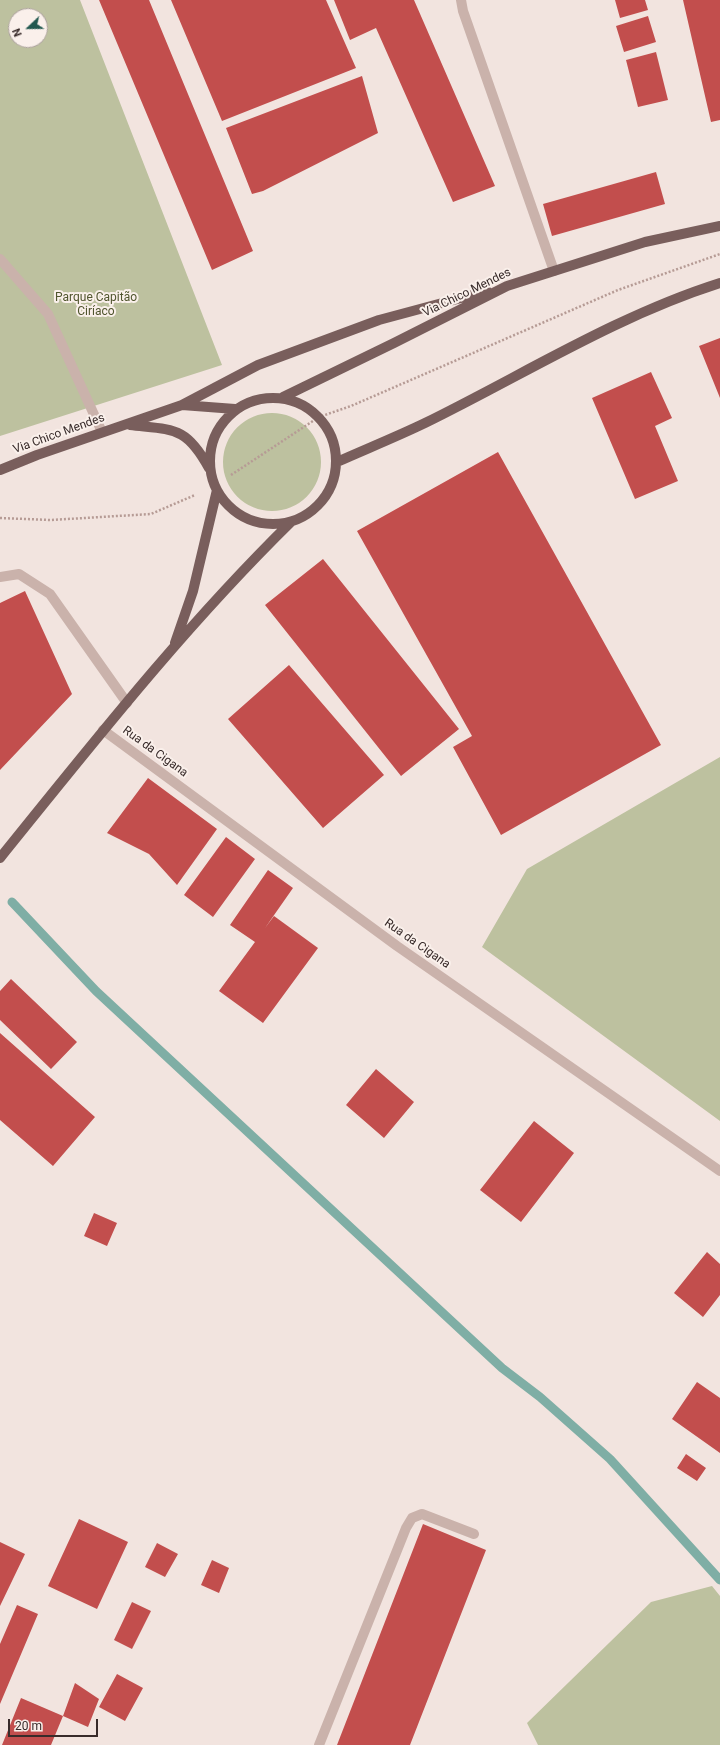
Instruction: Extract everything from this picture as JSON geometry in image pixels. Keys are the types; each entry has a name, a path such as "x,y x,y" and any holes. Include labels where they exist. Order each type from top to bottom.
{"main road":[{"name":"Via Chico Mendes","path":"283,397 394,344 507,286 645,242 720,226"},
{"path":"337,462 424,423 564,350 636,316 675,299 720,283"},
{"path":"182,405 258,365 379,320 507,286"},
{"path":"0,858 103,730 238,575 291,522 309,513 323,500 333,482 337,462 332,438 319,417 298,402 283,397 266,397 249,401 235,409 223,421 215,436 210,452 210,469 216,488 224,501 237,512 252,521 271,524 291,522"},
{"name":"Via Chico Mendes","path":"0,470 102,432 182,405 235,409"},
{"name":"Via Chico Mendes","path":"128,424 172,430 190,439 200,451 210,469"},
{"path":"173,649 193,591 216,488"}],"street":[{"path":"461,0 463,11 554,271"},
{"path":"0,259 48,314 102,432"},
{"path":"0,577 19,574 50,594 127,702"},
{"name":"Rua da Cigana","path":"103,730 397,946 720,1171"},
{"path":"319,1745 406,1528 412,1518 422,1514 474,1534"}],"path":[{"path":"0,518 51,520 151,514 216,488 319,417 351,406 618,290 720,254"}],"green space":[{"name":"Parque Capitão Ciríaco","path":"0,0 80,0 222,365 0,436"},
{"path":"272,413 291,417 307,427 317,443 321,462 317,481 307,497 291,507 272,511 253,507 237,497 227,481 223,462 227,443 237,427 253,417"},
{"path":"720,757 720,1121 482,947 527,869"},
{"path":"712,1586 720,1596 720,1745 538,1745 527,1723 651,1602"}],"building":[{"path":"99,0 149,0 253,251 212,270"},
{"path":"171,0 326,0 356,68 222,121"},
{"path":"334,0 414,0 495,186 453,202 376,28 350,40"},
{"path":"615,0 645,0 648,10 620,18"},
{"path":"683,0 720,0 720,120 711,122"},
{"path":"648,16 656,42 624,52 616,26"},
{"path":"656,52 668,100 638,107 626,60"},
{"path":"362,76 378,133 263,191 252,194 226,128"},
{"path":"656,172 665,204 552,236 543,204"},
{"path":"720,338 720,398 699,346"},
{"path":"651,372 672,418 655,426 678,481 635,499 592,398"},
{"path":"498,452 661,745 501,835 453,747 472,736 357,531"},
{"path":"323,559 459,729 401,776 265,605"},
{"path":"25,591 72,694 0,770 0,603"},
{"path":"289,665 384,775 323,828 228,719"},
{"path":"148,778 217,829 177,885 149,854 107,833"},
{"path":"226,837 255,859 213,917 184,895"},
{"path":"268,870 293,888 265,928 274,916 318,948 263,1023 219,991 255,942 230,925"},
{"path":"11,979 77,1042 51,1069 0,1020 0,991"},
{"path":"0,1033 95,1117 53,1166 0,1120"},
{"path":"376,1069 414,1102 384,1138 346,1105"},
{"path":"534,1121 574,1153 521,1222 480,1190"},
{"path":"94,1213 117,1223 107,1246 84,1236"},
{"path":"707,1252 720,1264 720,1295 703,1317 674,1293"},
{"path":"697,1382 720,1398 720,1453 672,1419"},
{"path":"686,1454 706,1468 697,1481 677,1468"},
{"path":"79,1519 128,1542 97,1609 48,1586"},
{"path":"423,1524 486,1550 410,1745 337,1745"},
{"path":"0,1542 25,1554 0,1606"},
{"path":"157,1543 178,1554 165,1577 145,1567"},
{"path":"212,1560 229,1568 219,1593 201,1585"},
{"path":"132,1602 151,1611 132,1649 114,1640"},
{"path":"17,1605 38,1614 0,1704 0,1644"},
{"path":"117,1674 143,1688 125,1721 99,1707"},
{"path":"75,1683 99,1699 88,1727 63,1716"},
{"path":"21,1698 63,1716 51,1745 2,1745"}],"waterway":[{"path":"12,902 96,991 502,1368 540,1397 610,1459 720,1580"}]}
